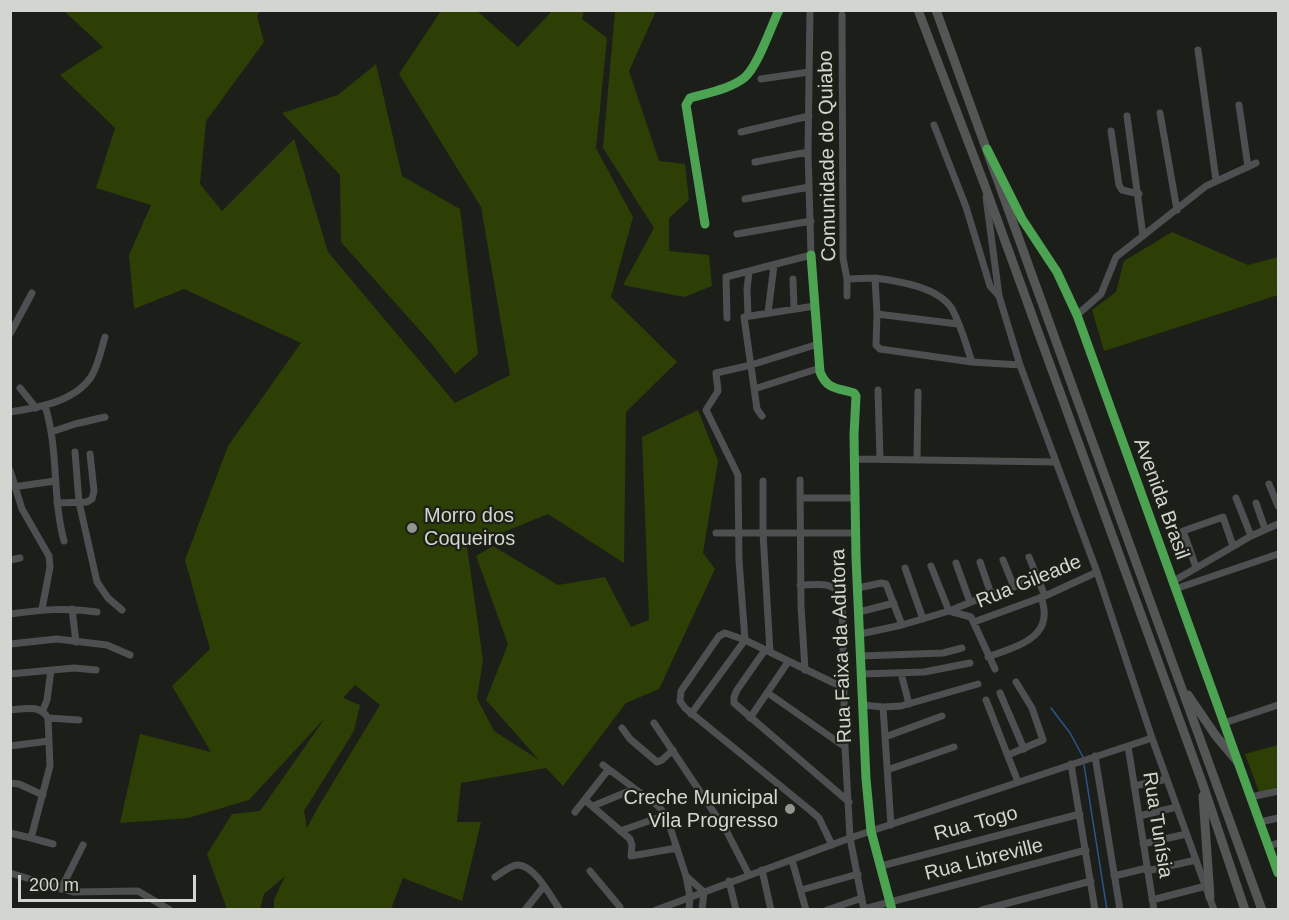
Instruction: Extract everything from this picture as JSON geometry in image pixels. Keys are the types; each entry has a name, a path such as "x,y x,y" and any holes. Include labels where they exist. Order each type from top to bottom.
{"highway":[{"path":"918,10 985,186 1202,782 1245,909"},
{"name":"Avenida Brasil","path":"936,10 1262,909"},
{"path":"1179,681 1215,736 1238,762"},
{"path":"1202,782 1210,897"}],"street":[{"path":"705,224 686,105 690,98 734,83 750,73 779,10"},
{"path":"754,389 820,368 811,255 808,152 810,10"},
{"name":"Comunidade do Quiabo","path":"842,15 843,248 847,296"},
{"path":"1198,50 1216,180"},
{"path":"761,79 809,72"},
{"path":"1239,105 1248,167"},
{"path":"1161,113 1177,210"},
{"path":"741,132 809,116"},
{"path":"1127,116 1143,236"},
{"path":"934,125 966,207 990,286 999,296"},
{"path":"1111,131 1119,185 1126,191 1139,194"},
{"name":"Avenida Brasil","path":"987,149 1022,219 1057,272 1077,315 1278,871"},
{"path":"755,162 808,152"},
{"path":"1077,315 1101,294 1116,257 1206,186 1256,163"},
{"path":"985,186 999,296 1020,365 1096,572 1152,738 1214,909"},
{"path":"745,199 809,187"},
{"path":"737,234 811,221"},
{"path":"727,318 726,277 811,255"},
{"path":"768,313 774,266"},
{"path":"748,316 749,272"},
{"path":"872,278 877,314 876,345 883,350 972,362 1020,365"},
{"path":"847,279 872,278 904,282 936,295 952,309 972,362"},
{"path":"793,279 794,309"},
{"path":"10,334 32,293"},
{"path":"762,416 757,409 744,317 815,306"},
{"path":"877,314 958,324"},
{"path":"10,412 45,406 82,387 90,378 105,337"},
{"path":"691,714 745,640 738,475 706,410 717,391 716,373 751,365 818,344"},
{"name":"Rua Faixa da Adutora","path":"820,368 824,381 829,386 854,393 856,396 855,533 862,705 871,831 892,909"},
{"path":"20,388 36,408"},
{"path":"878,390 880,459"},
{"path":"916,460 918,392"},
{"path":"45,406 51,432 59,520 64,541"},
{"path":"51,432 105,417"},
{"path":"75,452 79,502 98,582 108,598 122,610"},
{"path":"57,503 87,502 92,499 90,454"},
{"path":"855,459 1056,462"},
{"path":"10,470 13,487 22,509 49,556 50,567 42,609"},
{"path":"800,480 800,585 805,670"},
{"path":"13,487 55,481"},
{"path":"763,482 767,651 737,690 733,701 849,802"},
{"path":"1269,484 1278,506"},
{"path":"800,498 855,498"},
{"path":"1236,498 1251,536"},
{"path":"1256,503 1265,529"},
{"path":"1196,567 1183,531 1220,517 1224,519 1233,546"},
{"path":"1174,585 1196,567 1251,536 1278,524"},
{"path":"716,533 855,533"},
{"path":"1174,585 1278,554"},
{"path":"988,657 1026,642 1037,634 1044,624 1045,608 1040,578 1029,557"},
{"path":"10,560 20,558"},
{"path":"1003,560 1014,587"},
{"path":"980,562 991,594"},
{"path":"956,563 970,602"},
{"path":"931,566 949,611"},
{"path":"905,568 923,619"},
{"name":"Rua Gileade","path":"974,622 1043,597 1096,572"},
{"path":"844,637 860,636 923,619 1040,578"},
{"path":"858,588 886,584 902,624"},
{"name":"Rua Faixa da Adutora","path":"800,585 831,585 839,591 843,604 844,747 850,838 864,909"},
{"path":"859,612 894,603"},
{"path":"10,615 42,609 97,612"},
{"path":"72,609 76,642"},
{"name":"Rua Gileade","path":"949,611 971,617 995,669"},
{"path":"832,845 819,818 691,714 681,703 681,691 716,641 725,633 745,640 844,688"},
{"path":"10,644 57,639 106,645 130,655"},
{"path":"861,656 944,653 962,648"},
{"path":"750,718 788,662"},
{"path":"861,674 938,671 970,663"},
{"path":"10,674 74,668 96,670"},
{"path":"43,710 47,700 51,670"},
{"path":"901,673 909,704"},
{"path":"1008,755 1040,742 1043,737 1032,708 1016,682"},
{"path":"862,705 883,707 909,704 978,684"},
{"path":"768,693 844,747"},
{"path":"1000,693 1024,749"},
{"path":"986,699 1018,782"},
{"path":"1224,723 1278,705"},
{"path":"883,707 891,825"},
{"path":"10,710 33,708 43,710 48,718 51,759 31,838"},
{"path":"885,737 942,716"},
{"path":"48,718 79,720"},
{"path":"654,723 727,831 749,875"},
{"path":"622,728 630,739 657,762 672,750"},
{"path":"656,909 850,838 1152,738"},
{"path":"10,746 49,741"},
{"name":"Rua Tunísia","path":"1128,746 1154,909"},
{"path":"887,770 954,747"},
{"path":"1087,759 1120,909"},
{"path":"1071,764 1095,909"},
{"path":"575,812 605,768 658,806 666,815 686,876 690,897 689,909"},
{"path":"1134,786 1167,779"},
{"path":"10,783 19,784 43,795"},
{"path":"593,806 634,789"},
{"path":"1251,797 1278,791"},
{"path":"585,800 632,842 631,856 677,848"},
{"path":"1139,816 1177,807"},
{"name":"Rua Togo","path":"881,866 1080,814"},
{"path":"620,831 666,815"},
{"path":"1260,822 1278,818"},
{"path":"10,833 53,844"},
{"path":"1143,844 1186,834"},
{"path":"1269,846 1278,843"},
{"path":"61,889 83,845"},
{"name":"Rua Libreville","path":"864,909 1086,850"},
{"path":"792,860 806,909"},
{"path":"1114,876 1196,860"},
{"path":"495,877 513,866 520,865 534,873 560,909"},
{"path":"762,870 771,909"},
{"path":"590,871 620,908"},
{"path":"10,873 83,894 138,891 170,909"},
{"path":"801,890 858,874"},
{"path":"686,876 704,892"},
{"path":"729,881 736,909"},
{"path":"982,909 1091,881"},
{"path":"525,909 544,886"},
{"path":"1152,900 1206,886"},
{"path":"702,909 704,892"},
{"path":"827,909 862,898"}],"green space":[{"path":"64,11 260,11 257,16 264,42 206,121 200,184 222,211 294,139 328,252 455,403 510,375 481,207 399,74 441,11 477,11 518,47 552,11 584,11 582,19 607,38 596,148 633,217 611,297 677,362 626,412 624,563 548,514 467,547 483,660 477,698 494,731 539,760 486,700 508,644 476,556 493,546 558,585 605,577 631,627 649,620 642,437 698,410 718,461 703,553 715,569 659,689 626,703 563,786 546,768 461,783 457,822 481,822 462,901 403,878 391,909 274,909 274,900 285,876 264,894 260,909 227,909 207,854 232,814 260,811 325,718 249,800 188,818 120,823 140,734 211,752 172,686 210,649 185,560 228,446 301,343 184,289 134,309 129,255 151,205 96,188 115,128 60,75 103,47","holes":["355,685 380,705 317,809 307,828 304,811 354,731 360,705 343,698"]},
{"path":"615,11 656,11 629,71 659,161 685,164 689,200 669,218 669,251 709,255 712,286 684,297 623,285 654,228 603,148"},
{"path":"376,64 402,176 460,209 478,354 455,374 431,343 341,242 340,175 282,113 338,95"},
{"path":"1172,232 1248,265 1278,257 1278,295 1104,351 1092,310 1116,292 1124,261"},
{"path":"1278,745 1278,787 1259,792 1245,754"}],"waterway":[{"path":"1051,708 1070,733 1083,757"},
{"path":"1084,765 1107,910"}],"cycle path":[{"path":"705,224 686,105 690,98 725,88 738,82 749,73 759,57 779,10"},
{"path":"987,149 1022,219 1057,272 1077,315 1278,873"},
{"path":"811,255 820,372 830,385 854,393 856,396 854,435 856,558 866,779 871,831 892,910"}],"place":[{"name":"Morro dos Coqueiros","path":"412,528"},
{"name":"Creche Municipal Vila Progresso","path":"790,809"}]}
